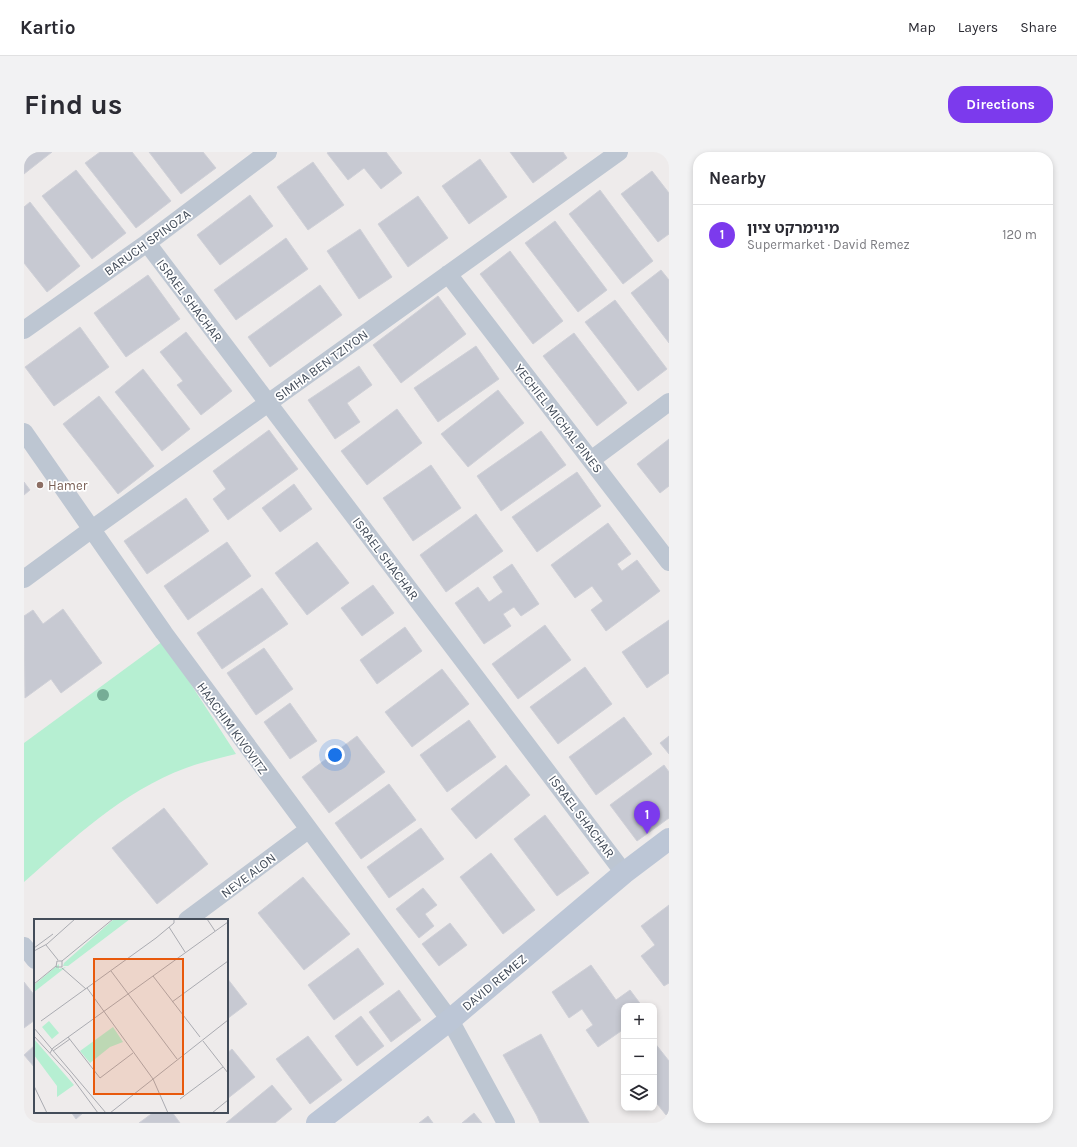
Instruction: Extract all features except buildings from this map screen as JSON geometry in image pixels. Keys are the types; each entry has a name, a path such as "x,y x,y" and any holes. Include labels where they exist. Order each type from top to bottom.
{"street":[{"name":"BARUCH SPINOZA","path":"24,330 147,243 268,152"},
{"name":"SIMHA BEN TZIYON","path":"24,579 619,152"},
{"name":"ISRAEL SHACHAR","path":"147,243 269,402 624,873"},
{"name":"YECHIEL MICHAL PINES","path":"448,274 669,562"},
{"path":"590,460 669,402"},
{"name":"HAACHIM KIVOVITZ","path":"24,432 164,633 308,830 450,1020 506,1123"},
{"name":"NEVE ALON","path":"188,919 308,830"},
{"name":"DAVID REMEZ","path":"317,1123 450,1020 624,873 669,839"},
{"path":"24,946 34,959"}],"green space":[{"path":"163,641 236,754 186,768 141,789 80,833 24,882 24,743"}],"place":[{"name":"Hamer","path":"40,485"},
{"name":"מינימרקט ציון","path":"647,834"}]}
